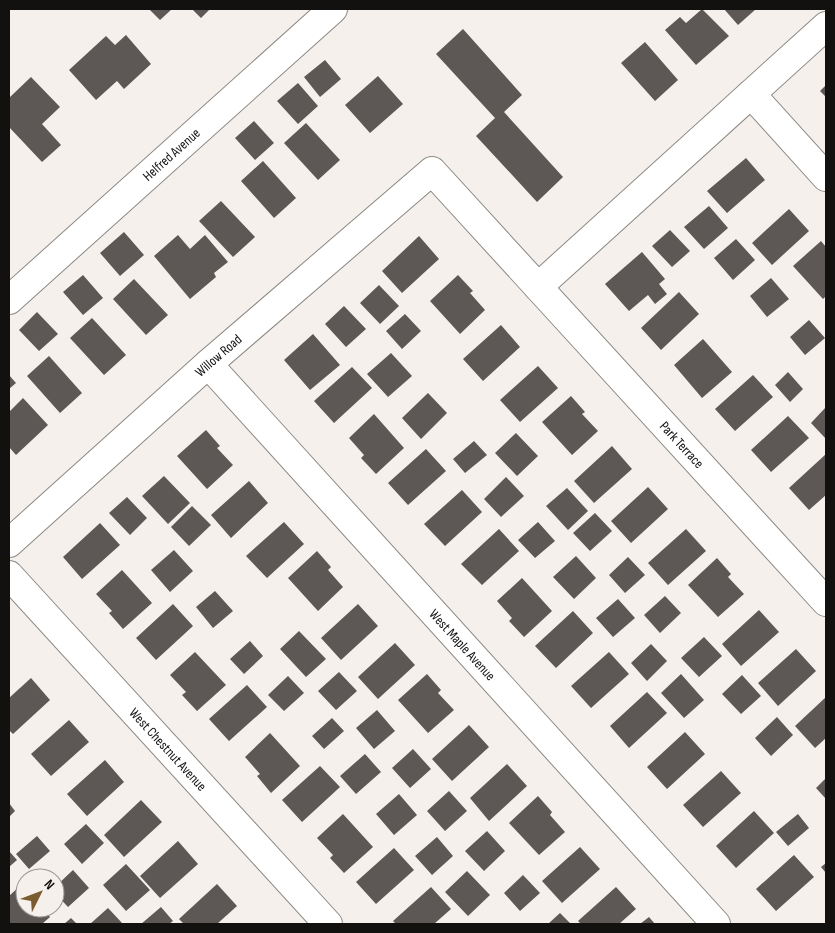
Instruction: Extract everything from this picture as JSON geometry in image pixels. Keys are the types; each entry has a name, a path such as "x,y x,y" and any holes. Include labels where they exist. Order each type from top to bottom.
{"street":[{"name":"Helfred Avenue","path":"9,300 333,9"},
{"path":"538,287 826,26"},
{"path":"751,94 826,177"},
{"name":"Park Terrace","path":"432,171 826,602"},
{"name":"Willow Road","path":"9,543 208,364 432,171"},
{"name":"West Maple Avenue","path":"208,364 716,924"},
{"name":"West Chestnut Avenue","path":"9,575 328,924"}],"building":[{"path":"149,9 172,9 160,20"},
{"path":"192,9 210,9 201,18"},
{"path":"702,9 729,36 696,65 665,30 680,17 686,23"},
{"path":"724,9 756,9 738,25"},
{"path":"463,29 522,95 504,112 563,177 537,202 476,136 495,118 436,54"},
{"path":"126,35 151,64 124,89 117,81 96,100 69,70 106,36 115,45"},
{"path":"645,42 678,80 655,101 621,63"},
{"path":"325,60 341,79 320,97 304,77"},
{"path":"378,76 403,104 370,133 345,105"},
{"path":"31,77 60,107 42,124 61,145 42,162 9,127 9,98"},
{"path":"298,83 318,106 298,124 277,101"},
{"path":"826,85 826,97 820,91"},
{"path":"254,121 274,143 255,160 235,138"},
{"path":"306,123 340,160 318,180 284,143"},
{"path":"746,158 765,180 727,213 707,191"},
{"path":"263,161 296,198 274,218 241,181"},
{"path":"221,201 255,237 233,257 199,221"},
{"path":"709,206 728,228 704,249 684,227"},
{"path":"789,209 809,231 772,265 752,243"},
{"path":"670,230 690,251 672,267 652,246"},
{"path":"124,232 144,255 120,276 100,253"},
{"path":"178,235 190,249 205,235 228,262 214,273 216,277 190,299 154,256"},
{"path":"419,236 439,259 402,293 382,271"},
{"path":"736,239 755,260 733,280 714,258"},
{"path":"821,241 826,247 826,296 823,299 793,266"},
{"path":"642,252 665,279 659,284 667,294 655,304 648,295 629,311 605,284"},
{"path":"83,275 103,298 83,315 63,292"},
{"path":"458,275 473,291 470,293 485,310 460,334 430,301"},
{"path":"771,278 789,299 767,317 750,296"},
{"path":"134,279 168,315 146,335 113,299"},
{"path":"379,285 399,306 380,324 360,303"},
{"path":"679,292 699,314 661,350 641,328"},
{"path":"344,306 366,329 346,347 325,324"},
{"path":"37,312 58,334 39,351 19,330"},
{"path":"405,314 421,331 402,349 386,331"},
{"path":"92,318 126,355 104,375 70,338"},
{"path":"809,320 825,338 805,355 790,337"},
{"path":"501,325 520,347 483,381 463,359"},
{"path":"313,334 340,365 310,390 284,360"},
{"path":"703,339 732,372 702,398 674,365"},
{"path":"391,353 412,376 388,397 367,374"},
{"path":"49,356 82,393 60,413 27,376"},
{"path":"538,366 558,388 520,422 500,400"},
{"path":"352,367 372,388 334,423 314,401"},
{"path":"788,372 803,389 790,402 775,385"},
{"path":"9,375 16,383 9,389"},
{"path":"753,375 773,397 735,431 715,409"},
{"path":"428,393 447,413 421,439 402,418"},
{"path":"571,396 585,412 582,414 598,431 572,455 542,422"},
{"path":"23,398 48,425 16,455 9,447 9,412"},
{"path":"826,407 826,439 811,423"},
{"path":"374,414 404,448 376,474 361,458 364,455 349,438"},
{"path":"788,416 809,438 771,472 751,450"},
{"path":"206,430 220,446 217,448 233,465 207,489 177,456"},
{"path":"516,433 538,456 517,476 495,453"},
{"path":"474,441 487,455 465,473 453,459"},
{"path":"612,446 632,469 594,503 574,481"},
{"path":"426,449 446,471 408,505 388,483"},
{"path":"826,454 826,495 809,510 789,488"},
{"path":"164,476 190,503 168,524 142,496"},
{"path":"506,477 524,496 501,517 484,499"},
{"path":"249,481 268,503 231,538 211,515"},
{"path":"648,487 668,509 631,543 611,521"},
{"path":"567,488 588,511 568,530 546,506"},
{"path":"462,490 482,512 445,546 424,524"},
{"path":"127,497 147,518 130,535 109,513"},
{"path":"192,506 211,525 189,546 171,527"},
{"path":"595,513 612,531 590,551 573,533"},
{"path":"284,522 304,544 267,578 246,556"},
{"path":"538,522 555,541 535,558 518,540"},
{"path":"100,523 120,545 82,579 63,557"},
{"path":"499,529 519,551 482,585 461,564"},
{"path":"686,529 706,551 668,585 648,563"},
{"path":"174,550 193,571 170,592 151,570"},
{"path":"317,551 331,567 328,570 343,587 318,611 288,578"},
{"path":"576,556 596,578 574,599 553,577"},
{"path":"628,557 645,575 625,593 609,575"},
{"path":"717,558 731,574 728,577 744,594 718,617 688,585"},
{"path":"122,570 152,603 123,629 109,613 112,611 96,594"},
{"path":"522,578 552,611 524,637 509,621 512,618 497,601"},
{"path":"215,591 233,611 213,628 196,607"},
{"path":"665,596 681,613 660,633 644,615"},
{"path":"618,599 635,618 613,637 596,618"},
{"path":"173,604 193,626 156,660 136,638"},
{"path":"358,604 378,626 341,660 321,638"},
{"path":"759,610 779,632 741,666 722,644"},
{"path":"573,611 593,633 556,668 535,646"},
{"path":"299,631 326,659 306,677 280,649"},
{"path":"704,637 722,656 699,677 681,658"},
{"path":"250,641 263,656 244,674 230,659"},
{"path":"395,643 415,665 378,699 358,677"},
{"path":"651,644 667,661 647,681 631,663"},
{"path":"796,649 816,671 778,706 758,683"},
{"path":"195,652 226,685 197,711 182,695 186,692 170,675"},
{"path":"609,652 629,674 591,708 571,686"},
{"path":"339,672 357,691 336,710 318,691"},
{"path":"427,674 441,690 438,693 454,710 428,733 398,700"},
{"path":"681,674 704,700 684,718 661,693"},
{"path":"742,675 761,696 741,714 722,694"},
{"path":"288,676 304,693 284,711 268,695"},
{"path":"31,678 50,700 13,734 9,730 9,698"},
{"path":"247,685 267,707 229,741 209,719"},
{"path":"647,692 667,713 629,748 610,726"},
{"path":"826,697 826,738 815,748 795,726"},
{"path":"377,710 395,731 374,749 356,728"},
{"path":"777,717 793,735 771,756 755,738"},
{"path":"332,718 344,731 324,749 312,736"},
{"path":"69,720 89,742 51,776 31,754"},
{"path":"469,725 489,747 452,781 432,759"},
{"path":"685,732 705,754 667,789 647,767"},
{"path":"270,733 300,766 271,793 257,776 260,774 245,757"},
{"path":"413,749 431,769 410,788 392,768"},
{"path":"365,754 381,772 356,794 340,776"},
{"path":"105,760 124,782 87,816 67,794"},
{"path":"507,764 527,786 489,821 470,798"},
{"path":"320,766 340,787 302,822 282,800"},
{"path":"721,771 741,793 703,827 683,805"},
{"path":"826,778 826,799 816,788"},
{"path":"449,791 467,811 445,831 427,811"},
{"path":"399,794 417,815 394,835 376,814"},
{"path":"538,796 552,812 550,815 565,832 539,855 509,823"},
{"path":"141,800 162,822 124,857 104,835"},
{"path":"9,803 15,811 9,817"},
{"path":"754,811 774,833 736,868 716,846"},
{"path":"343,814 373,847 344,873 330,858 333,855 317,838"},
{"path":"798,814 809,828 788,846 776,832"},
{"path":"86,824 104,843 82,864 64,844"},
{"path":"487,831 505,851 484,871 465,851"},
{"path":"37,836 50,851 30,868 16,854"},
{"path":"437,837 453,856 432,875 415,856"},
{"path":"178,841 198,864 160,898 140,876"},
{"path":"580,847 600,869 562,903 542,881"},
{"path":"394,848 414,870 376,904 356,882"},
{"path":"9,851 17,860 9,867"},
{"path":"794,855 814,877 776,911 756,889"},
{"path":"826,863 826,873 821,867"},
{"path":"126,864 150,890 126,911 103,885"},
{"path":"73,870 89,888 68,907 65,904 65,878"},
{"path":"467,871 490,895 468,916 445,892"},
{"path":"523,875 540,893 520,911 504,893"},
{"path":"217,884 237,906 217,924 184,924 179,919"},
{"path":"431,887 451,909 434,924 396,924 393,921"},
{"path":"616,887 636,909 619,924 581,924 578,921"},
{"path":"15,890 15,918 49,918 42,924 9,923 9,896"},
{"path":"161,907 173,921 169,924 141,924"},
{"path":"108,908 123,924 90,924"},
{"path":"560,913 571,924 548,924"},
{"path":"649,917 655,924 640,924"},
{"path":"71,918 77,924 64,924"}]}
